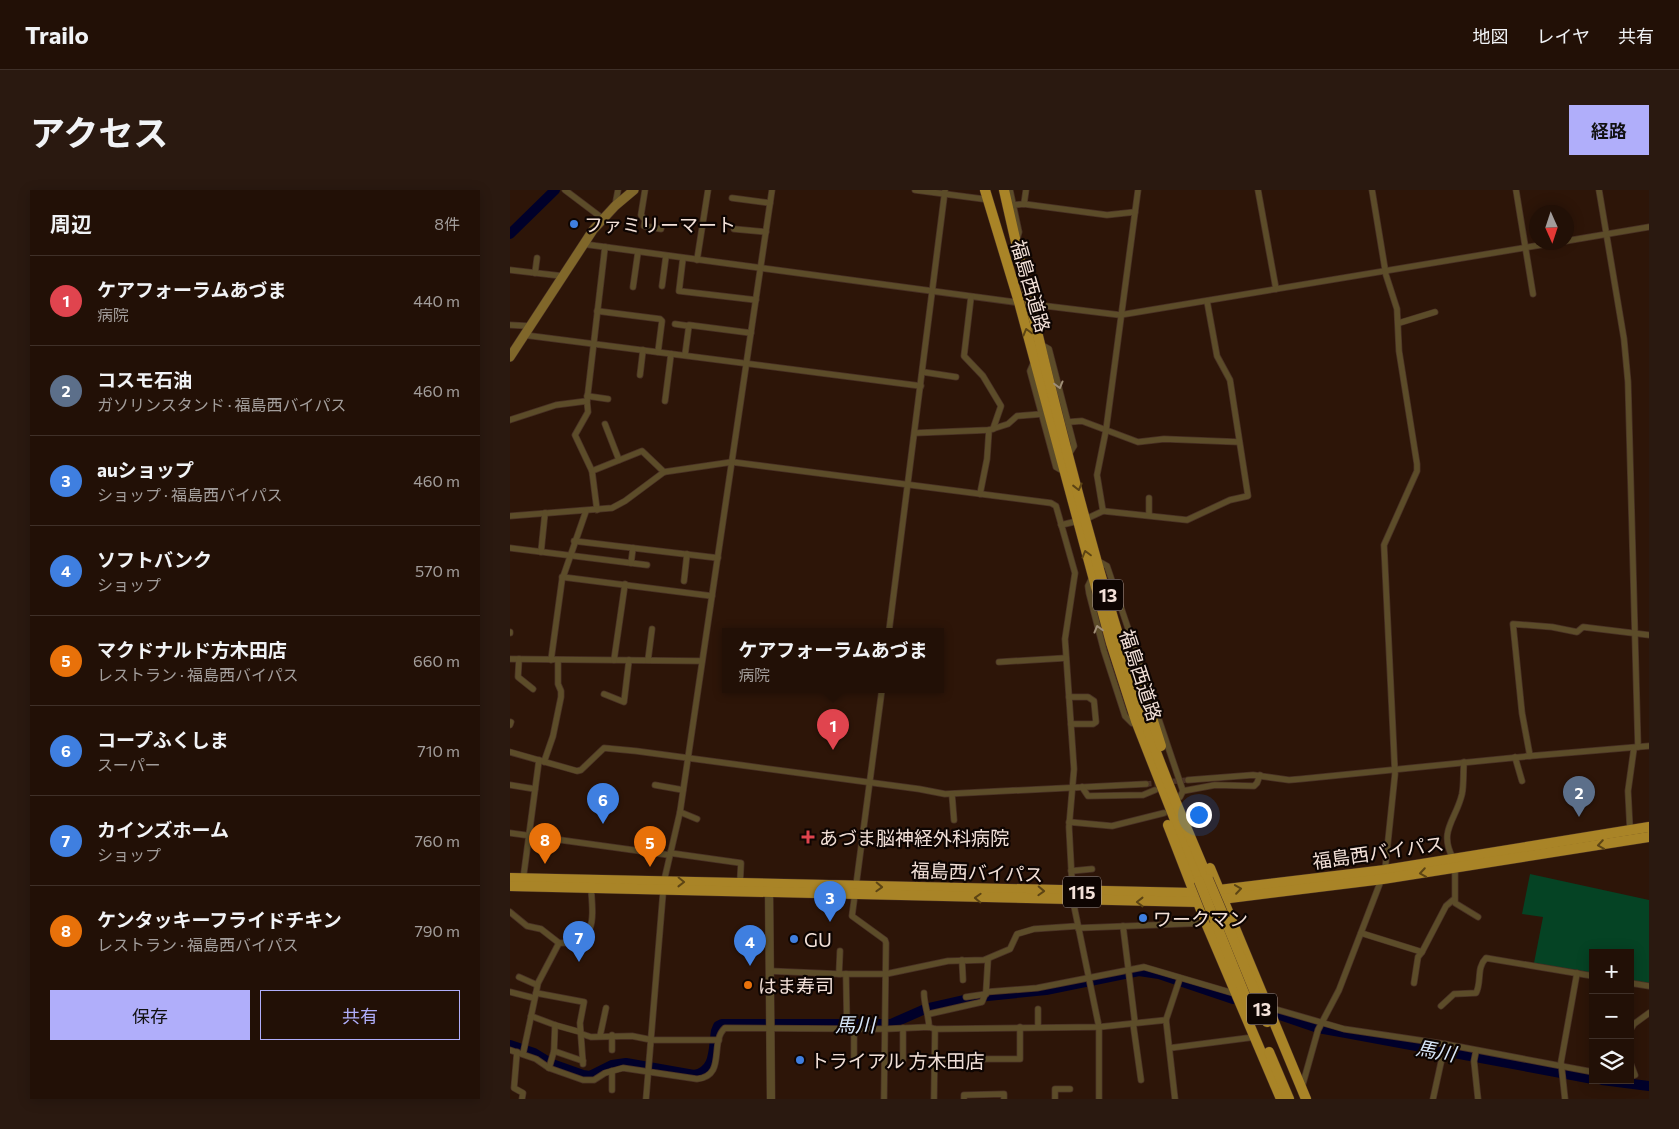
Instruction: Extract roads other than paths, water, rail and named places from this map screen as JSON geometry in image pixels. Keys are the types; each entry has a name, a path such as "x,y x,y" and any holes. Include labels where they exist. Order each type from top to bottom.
{"highway":[{"name":"福島西道路","path":"1004,190 1016,244 1035,362 1064,470 1098,561 1145,719 1203,880 1215,921 1289,1099"},
{"name":"福島西道路","path":"984,195 1004,256 1040,344 1069,454 1092,578 1111,643 1136,721 1203,880"},
{"path":"1116,623 1128,644 1168,767 1182,794 1306,1099"},
{"path":"1111,643 1110,660 1155,790 1196,898 1215,921 1236,994 1281,1099"},
{"name":"福島西バイパス","path":"1454,863 1649,828"},
{"name":"福島西バイパス","path":"510,886 523,882 1196,898 1649,837"},
{"name":"福島西バイパス","path":"510,878 523,882 591,888 740,883 769,888"},
{"name":"福島西道路","path":"1215,921 1300,1099"}],"main road":[{"path":"510,357 602,218 634,190"}],"street":[{"path":"565,190 602,218"},
{"path":"614,206 618,190"},
{"path":"644,190 641,215 645,220 644,226 662,229"},
{"path":"697,260 708,190"},
{"path":"646,1099 663,886 680,812 772,190"},
{"path":"916,190 984,195"},
{"path":"980,190 984,195"},
{"path":"1010,190 1019,232 1016,244"},
{"path":"1024,204 1026,190"},
{"path":"1103,511 1097,475 1106,430 1138,190"},
{"path":"1258,190 1276,289"},
{"path":"1302,1088 1320,1026 1339,990 1384,874 1395,770 1384,545 1417,471 1418,464 1399,351 1399,324 1386,270 1372,190"},
{"path":"1516,190 1533,294"},
{"path":"1599,190 1624,339 1628,382 1636,634 1636,748 1628,791 1630,830"},
{"path":"889,628 945,192"},
{"path":"732,198 770,203"},
{"path":"1013,205 1024,204 1107,215 1135,212"},
{"path":"1574,240 1649,227"},
{"path":"734,230 766,232"},
{"path":"583,244 933,292 1120,315 1529,247"},
{"path":"597,510 592,471 575,435 588,412 587,398 605,247"},
{"path":"633,287 638,252"},
{"path":"662,286 666,256"},
{"path":"535,273 537,258"},
{"path":"683,258 679,291 756,300"},
{"path":"510,270 562,276"},
{"path":"971,297 964,356 983,376 1001,406 991,429 980,494"},
{"path":"1061,526 1103,511 1187,520 1230,500 1248,496 1230,380 1217,356 1207,301"},
{"path":"597,311 660,319 662,321 658,352"},
{"path":"1399,324 1435,312"},
{"path":"675,324 751,333"},
{"path":"510,325 529,326"},
{"path":"685,355 689,326"},
{"path":"524,335 921,386"},
{"path":"1040,344 1049,349 1074,446 1069,454"},
{"path":"640,375 643,350"},
{"path":"665,401 671,354"},
{"path":"1035,362 1030,371 1056,467 1064,470"},
{"path":"923,372 956,377"},
{"path":"510,420 556,405 587,398 608,399"},
{"path":"914,433 991,429 1008,424 1017,416 1042,414"},
{"path":"1068,422 1082,420 1138,442 1164,439 1239,442"},
{"path":"605,424 619,460"},
{"path":"592,471 642,451 664,472"},
{"path":"510,516 612,508 625,501 664,472 732,462 1051,503 1056,506 1076,581 1065,639 1073,788 1069,822 1071,871 1078,927 1099,1027 1099,1099"},
{"path":"1149,498 1149,515"},
{"path":"523,882 535,789 541,761 553,736 561,697 554,660 562,578 586,510"},
{"path":"541,552 545,512"},
{"path":"574,541 718,558"},
{"path":"510,548 647,565"},
{"path":"631,563 633,548"},
{"path":"684,581 687,554"},
{"path":"1098,561 1107,566 1182,794 1214,785 1254,786 1258,783 1260,775"},
{"path":"562,578 625,584 712,596"},
{"path":"1092,578 1088,586 1089,593 1104,651 1125,716 1132,723"},
{"path":"614,660 625,584"},
{"path":"1530,756 1522,713 1513,624 1552,627 1577,632 1583,626 1649,635"},
{"path":"648,660 652,628"},
{"path":"999,662 1066,658"},
{"path":"510,659 702,660"},
{"path":"519,660 518,677 533,689"},
{"path":"604,694 624,702 629,660"},
{"path":"881,693 852,916 885,940 886,943 884,1099"},
{"path":"1069,697 1088,697 1094,701 1095,706 1096,722 1093,724 1071,724"},
{"path":"1188,780 1260,775 1289,780 1515,757 1649,746"},
{"path":"510,752 582,770 604,748 870,782 952,795 1146,784"},
{"path":"1515,757 1522,781"},
{"path":"1414,983 1418,957 1446,906 1454,900 1456,887 1454,863 1446,836 1462,793 1464,762"},
{"path":"656,785 683,790"},
{"path":"510,786 535,789"},
{"path":"1082,787 1088,796 1143,795 1155,790"},
{"path":"952,795 954,820"},
{"path":"680,812 697,819"},
{"path":"1069,822 1112,826 1164,813"},
{"path":"510,833 741,863 740,883"},
{"path":"1071,871 1092,869"},
{"path":"510,912 527,926 542,929 558,943 574,942 583,938 590,930 592,918 591,888"},
{"path":"769,888 771,1099"},
{"path":"1454,900 1455,903 1478,918"},
{"path":"770,971 886,974 948,960 988,959 1010,949 1017,934 1034,928 1215,921"},
{"path":"1123,926 1141,1080"},
{"path":"1361,933 1422,952"},
{"path":"522,1099 523,1093 512,1089 537,985 558,943"},
{"path":"840,951 847,1025"},
{"path":"1441,1006 1454,994 1476,993 1481,965 1486,958 1589,975"},
{"path":"928,1013 982,1002 985,995 988,959"},
{"path":"962,960 963,980"},
{"path":"966,997 1038,988 1151,968 1179,980 1236,994"},
{"path":"1565,1099 1563,1071 1578,973"},
{"path":"519,977 537,985"},
{"path":"1175,1099 1166,1020 1179,980"},
{"path":"1634,984 1649,986"},
{"path":"510,992 584,1002 581,1033 583,1062 554,1051"},
{"path":"924,993 932,1028 936,1059 934,1099"},
{"path":"1268,1007 1320,1026 1445,1046 1475,1056 1563,1071 1589,1072"},
{"path":"600,1036 606,1008"},
{"path":"1038,1009 1038,1027"},
{"path":"1634,1027 1649,1014"},
{"path":"531,1016 555,1026 600,1036 632,1036 652,1040 716,1040"},
{"path":"510,1050 522,1051 536,1059 589,1081 612,1071 630,1068 692,1079 704,1078 716,1066 716,1040 725,1028 847,1025 854,1029 1099,1027 1166,1020"},
{"path":"550,1065 554,1051 555,1026"},
{"path":"936,1059 1020,1060 1020,1027"},
{"path":"903,1028 903,1061"},
{"path":"854,1029 854,1059"},
{"path":"612,1035 612,1050"},
{"path":"1170,1048 1255,1037"},
{"path":"1433,1099 1445,1046"},
{"path":"1475,1056 1478,1099"},
{"path":"612,1071 612,1090"},
{"path":"1056,1099 1055,1089 1070,1089"},
{"path":"964,1099 964,1094 1004,1094 1004,1099"}],"waterway":[{"path":"510,234 555,190"},
{"name":"馬川","path":"510,1045 534,1053 552,1064 583,1075 590,1076 612,1065 626,1063 694,1075 701,1073 710,1064 714,1052 716,1031 718,1026 722,1024 891,1024 925,1009 978,997 1046,990 1139,971 1159,974 1233,999"},
{"name":"馬川","path":"1280,1015 1318,1028 1589,1078"},
{"name":"馬川","path":"1633,1084 1649,1086"}],"tunnel":[{"path":"1146,784 1188,780"}],"place":[{"name":"ファミリーマート","path":"574,224"},
{"name":"ケアフォーラムあづま","path":"833,750"},
{"name":"コスモ石油","path":"1579,817"},
{"name":"コープふくしま","path":"603,824"},
{"name":"あづま脳神経外科病院","path":"808,837"},
{"name":"ケンタッキーフライドチキン","path":"545,864"},
{"name":"マクドナルド方木田店","path":"650,867"},
{"name":"ワークマン","path":"1143,918"},
{"name":"auショップ","path":"830,922"},
{"name":"GU","path":"794,939"},
{"name":"カインズホーム","path":"579,962"},
{"name":"ソフトバンク","path":"750,966"},
{"name":"はま寿司","path":"748,985"},
{"name":"トライアル 方木田店","path":"800,1060"}]}
